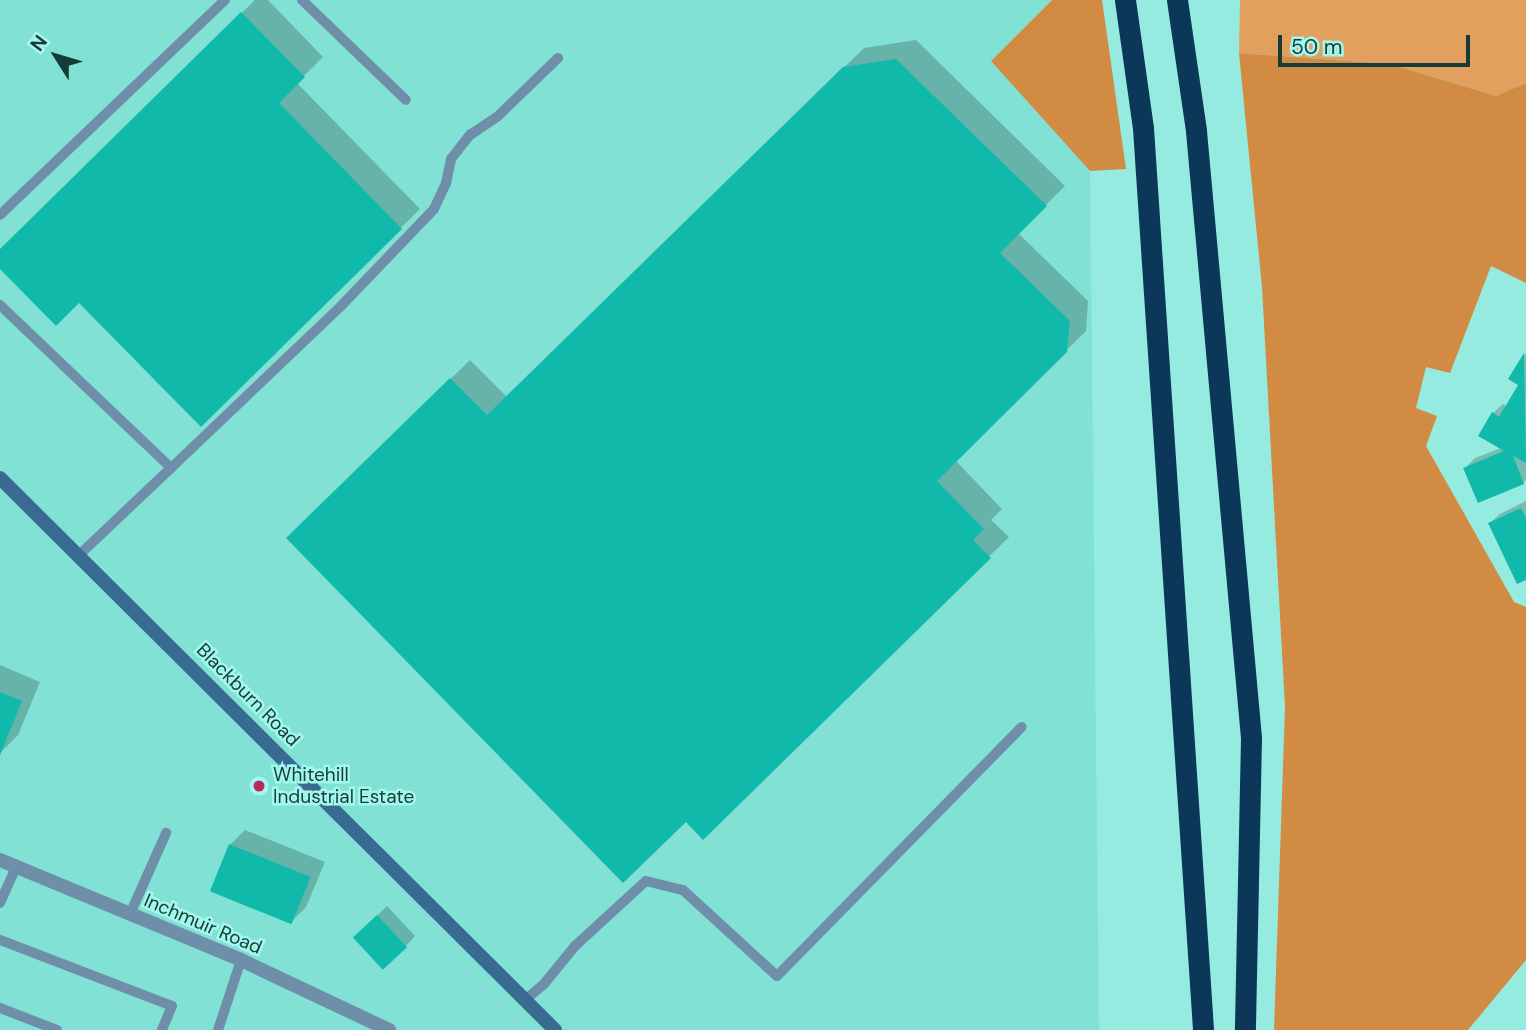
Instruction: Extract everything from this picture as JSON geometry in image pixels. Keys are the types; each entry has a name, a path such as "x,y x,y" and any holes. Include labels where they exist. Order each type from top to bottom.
{"highway":[{"path":"1125,0 1144,142 1203,1030"},
{"path":"1177,0 1196,131 1251,738 1245,1030"}],"main road":[{"name":"Blackburn Road","path":"0,478 555,1030"}],"street":[{"name":"Inchmuir Road","path":"0,860 242,960 389,1030"}],"lane":[{"path":"0,215 225,0"},
{"path":"302,0 406,100"},
{"path":"79,555 342,305 434,209 446,183 452,159 470,135 496,117 558,58"},
{"path":"0,305 171,468"},
{"path":"525,1000 544,984 575,946 646,881 683,890 777,975 1022,727"},
{"path":"130,914 166,832"},
{"path":"0,903 16,867"},
{"path":"0,940 172,1006 162,1030"},
{"path":"218,1030 242,960"},
{"path":"0,1008 57,1030"}],"shaded area":[{"name":"Whitehill Industrial Estate","path":"0,0 1052,0 991,61 1090,171 1099,1030 0,1030"},
{"path":"1052,0 1102,0 1126,169 1090,171 991,61"},
{"path":"1240,0 1526,0 1526,83 1496,96 1390,64 1239,53"},
{"path":"1239,53 1390,64 1496,96 1526,83 1526,283 1491,266 1450,373 1426,367 1416,408 1437,416 1426,446 1514,602 1526,607 1526,960 1468,1030 1274,1030 1285,707 1262,287"}],"building":[{"path":"241,12 305,77 279,103 402,229 201,427 79,303 56,326 0,269 0,249"},
{"path":"896,59 1047,206 1000,253 1070,321 1067,352 937,481 984,529 973,540 991,558 703,840 686,822 623,883 286,538 450,378 487,415 843,67"},
{"path":"1524,353 1526,463 1513,456 1524,484 1478,503 1463,468 1504,451 1478,436 1492,412 1499,417 1518,385 1508,379"},
{"path":"1521,508 1526,518 1526,580 1517,584 1488,523"},
{"path":"0,692 22,701 0,755"},
{"path":"229,844 311,877 291,924 210,891"},
{"path":"377,915 407,947 383,970 353,938"}],"place":[{"name":"Whitehill Industrial Estate","path":"259,786"}]}
